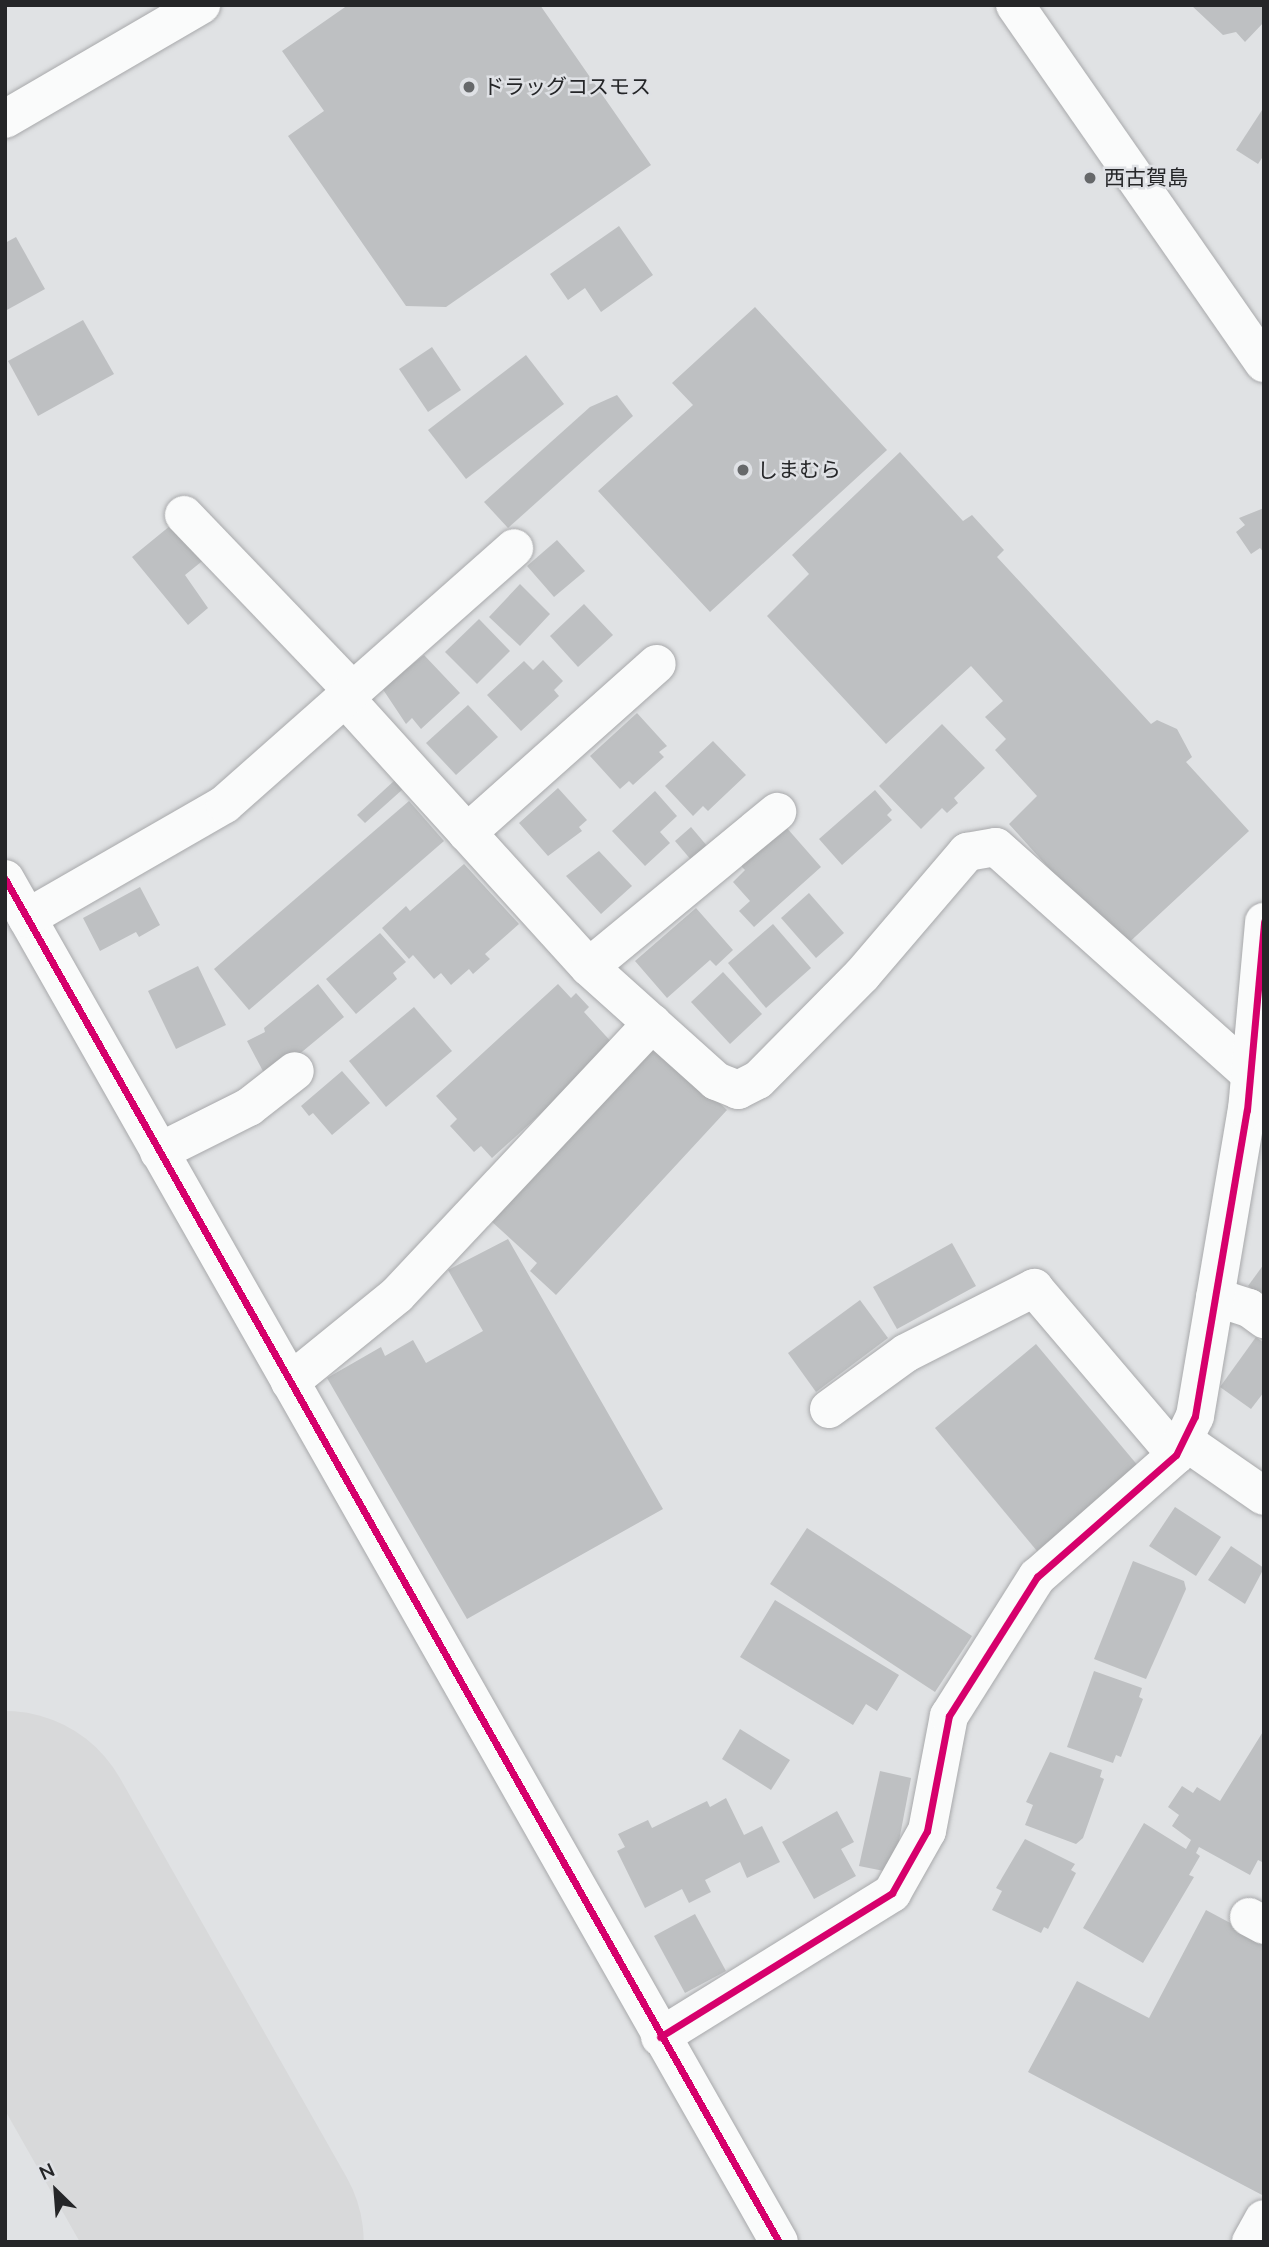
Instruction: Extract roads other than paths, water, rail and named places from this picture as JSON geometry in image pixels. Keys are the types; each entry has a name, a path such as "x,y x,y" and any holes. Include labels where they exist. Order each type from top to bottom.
{"street":[{"path":"5,119 201,5"},
{"path":"1015,5 1264,363"},
{"path":"184,515 349,694 467,834 589,967 716,1081 738,1090 758,1080 862,975 967,852 996,847 1248,1072"},
{"path":"27,918 225,804 514,548"},
{"path":"467,834 657,664"},
{"path":"589,967 777,812"},
{"path":"5,879 660,2037 779,2242"},
{"path":"660,2037 892,1893 928,1831 948,1716 1037,1577 1180,1448 1195,1416 1247,1110 1248,1072 1264,922"},
{"path":"290,1382 397,1295 652,1023"},
{"path":"159,1152 249,1107 295,1071"},
{"path":"829,1409 906,1353 1034,1289 1180,1448 1264,1496"},
{"path":"1215,1297 1249,1308 1264,1319"},
{"path":"1251,2242 1264,2219"}],"place":[{"name":"ドラッグコスモス","path":"469,87"},
{"name":"西古賀島","path":"1090,178"},
{"name":"しまむら","path":"743,470"}]}
